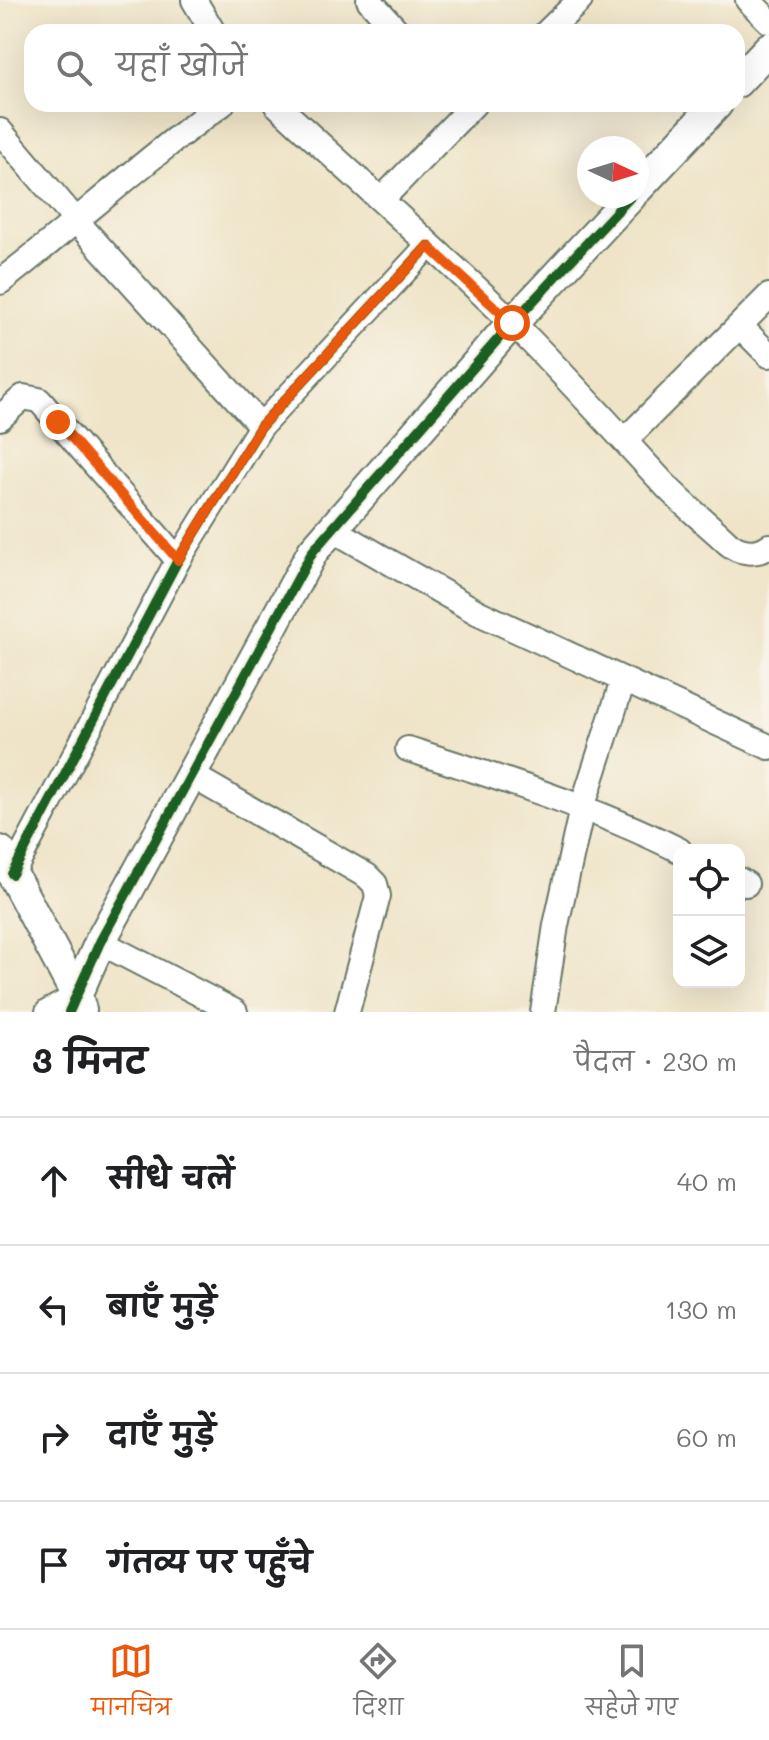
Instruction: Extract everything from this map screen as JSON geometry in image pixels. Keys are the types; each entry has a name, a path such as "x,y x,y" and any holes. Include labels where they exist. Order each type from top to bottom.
{"street":[{"path":"194,0 208,24"},
{"path":"369,0 391,24"},
{"path":"555,24 580,0"},
{"path":"748,0 769,21"},
{"path":"745,74 769,48"},
{"path":"0,282 77,222 173,139 211,112"},
{"path":"285,112 382,199 512,323 668,488 735,549 756,551 769,546"},
{"path":"382,199 463,112"},
{"path":"649,176 709,112"},
{"path":"0,131 77,222 261,426"},
{"path":"76,1007 100,942 313,551 512,323 620,208"},
{"path":"76,1007 6,862 178,560 261,426 428,246"},
{"path":"625,440 769,296"},
{"path":"740,326 769,355"},
{"path":"0,418 23,397 39,400 178,560"},
{"path":"332,529 477,612 769,747"},
{"path":"543,1012 556,925 582,808 623,681"},
{"path":"408,749 582,808 673,847"},
{"path":"191,775 367,876 375,884 378,896 347,1012"},
{"path":"100,942 235,1012"},
{"path":"48,1012 76,1007"}],"cycle path":[{"path":"69,1012 100,942 313,551 506,330 620,208"},
{"path":"12,874 178,560 261,426 428,246"}],"route":[{"path":"58,422 178,560 261,426 428,246 512,323"}]}
